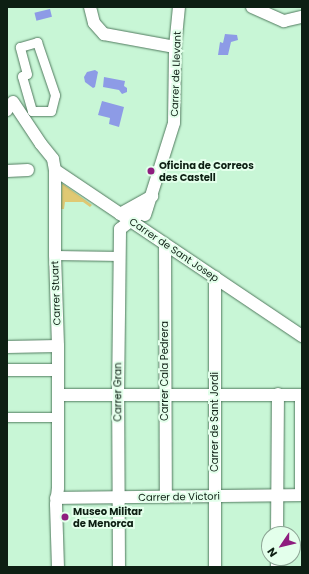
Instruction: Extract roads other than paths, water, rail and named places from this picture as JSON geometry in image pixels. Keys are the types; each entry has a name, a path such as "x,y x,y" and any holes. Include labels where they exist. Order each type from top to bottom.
{"street":[{"path":"90,7 94,23 104,34 175,47"},
{"name":"Carrer de Llevant","path":"140,227 152,196 174,123 175,47 180,7"},
{"path":"252,7 284,21 302,17"},
{"path":"37,42 55,95 51,111 32,111 22,76 27,74 20,47 37,42"},
{"name":"Carrer de Sant Josep","path":"10,106 41,144 54,165 124,217 302,336"},
{"name":"Carrer Stuart","path":"54,165 58,346 56,498 58,567"},
{"path":"7,171 28,170"},
{"path":"124,217 152,196"},
{"path":"124,217 147,208"},
{"name":"Carrer Gran","path":"120,567 118,395 120,229 124,217"},
{"name":"Carrer Cala Pedrera","path":"165,244 166,497"},
{"path":"55,255 120,256"},
{"name":"Carrer de Sant Jordi","path":"215,277 215,567"},
{"path":"7,347 58,346"},
{"path":"7,370 58,370"},
{"path":"58,394 302,395 302,495"},
{"path":"277,526 278,394"},
{"path":"7,417 58,417"},
{"name":"Carrer de Victori","path":"56,498 302,495"}],"water":[{"path":"50,9 52,17 36,21 34,13"},
{"path":"225,34 237,35 238,40 231,42 228,55 218,55 220,42 223,43"},
{"path":"95,70 98,72 95,87 93,88 85,82 84,77 87,72"},
{"path":"104,77 125,81 124,86 127,88 127,92 122,94 119,90 103,87"},
{"path":"102,101 124,107 119,127 109,124 110,118 98,115"}],"place":[{"name":"Oficina de Correos des Castell","path":"151,171"},
{"name":"Museo Militar de Menorca","path":"65,517"}]}
